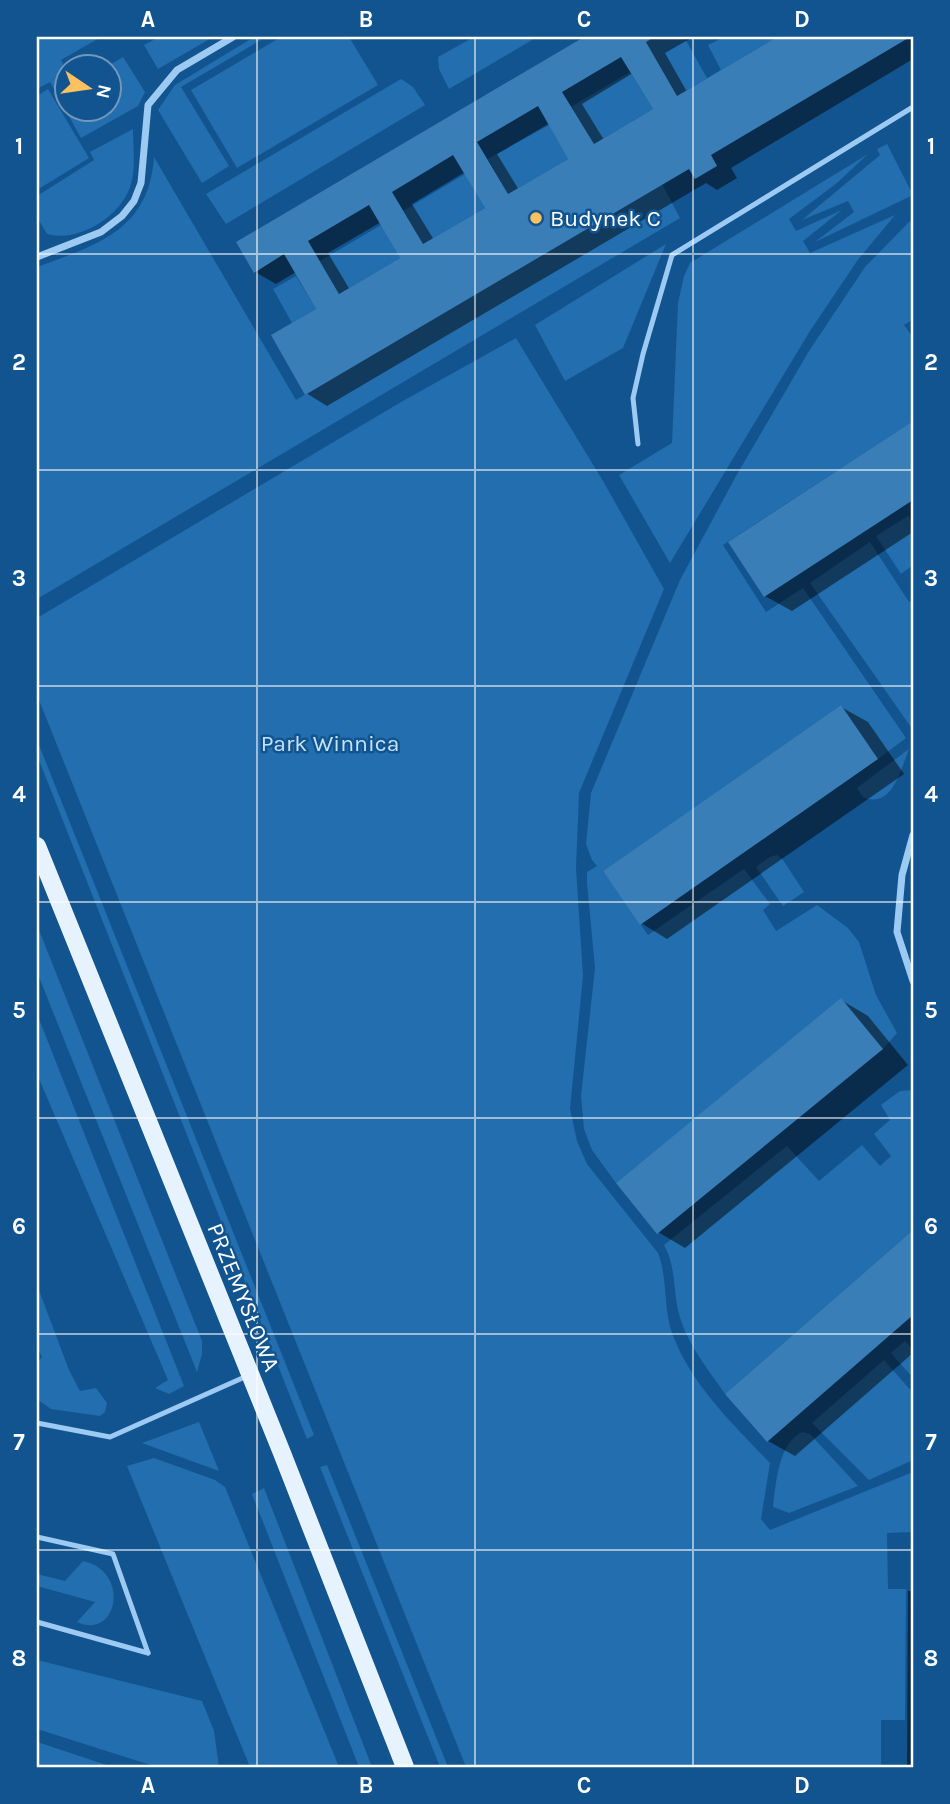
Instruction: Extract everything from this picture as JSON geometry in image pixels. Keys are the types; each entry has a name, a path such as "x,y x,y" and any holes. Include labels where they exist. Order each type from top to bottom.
{"main road":[{"name":"PRZEMYSŁOWA","path":"37,846 282,1453 405,1767"}],"street":[{"path":"37,257 101,232 122,216 134,201 141,183 148,105 161,86 177,70 233,37"},
{"path":"913,835 902,875 897,932 913,982"}],"lane":[{"path":"638,444 633,398 672,255 913,107"},
{"path":"37,1423 110,1437 249,1375"},
{"path":"37,1538 113,1554 148,1653 37,1622"}],"green space":[{"path":"37,37 101,37 75,52 52,52 52,86 50,82 37,89"},
{"path":"159,37 213,37 158,69 144,45"},
{"path":"254,37 266,37 181,87 229,166 202,183 158,110 175,85"},
{"path":"281,37 349,37 378,85 237,168 191,90"},
{"path":"474,37 537,37 449,89 439,69 438,57"},
{"path":"651,37 684,37 707,78 677,96 645,40"},
{"path":"724,37 777,37 721,70 708,45"},
{"path":"123,57 145,92 138,106 122,115"},
{"path":"630,72 653,109 594,144 571,107"},
{"path":"401,79 413,87 425,105 226,224 206,194"},
{"path":"48,89 52,96 52,122 68,122 89,158 37,190 37,96"},
{"path":"72,122 110,122 81,138"},
{"path":"549,125 568,159 508,194 488,159"},
{"path":"133,129 133,177 119,207 85,231 59,236 47,234 37,217 37,196 94,160 90,152"},
{"path":"887,144 913,195 815,242 854,212 848,201 802,220 880,155 877,149"},
{"path":"868,154 837,183 789,219 796,231 842,210 803,241 810,253 895,215 857,261 810,331 670,563 619,475 672,443 678,303 690,263"},
{"path":"154,157 296,400 662,184 680,218 37,599 37,267 99,242 130,219 142,202 150,182"},
{"path":"465,174 485,208 423,244 403,211"},
{"path":"913,218 913,319 904,325 913,338 913,421 723,545 766,612 803,588 906,738 878,759 841,705 603,871 648,935 744,869 770,904 763,910 776,931 817,905 848,928 859,942 876,995 897,1033 883,1049 841,999 616,1183 592,1150 584,1129 581,1096 595,968 587,872 597,866 586,844 591,793 680,580 736,476 809,351 865,267"},
{"path":"381,225 400,258 339,294 320,261"},
{"path":"666,244 623,348 565,381 535,325"},
{"path":"296,276 316,309 292,323 273,289"},
{"name":"Park Winnica","path":"516,338 603,481 664,589 579,793 576,868 583,976 570,1109 577,1141 587,1164 658,1253 669,1323 690,1370 728,1419 770,1463 761,1519 770,1530 913,1472 913,1532 887,1533 888,1589 906,1589 905,1720 881,1720 881,1767 466,1767 37,695 37,618 401,402"},
{"path":"908,516 913,524 913,565 901,574 876,536"},
{"path":"870,542 909,602 913,600 913,730 810,583"},
{"path":"37,740 314,1435 307,1439 37,755"},
{"path":"909,749 899,776 888,793 881,798 863,797 857,788"},
{"path":"777,855 804,892 783,906 756,867"},
{"path":"37,925 202,1341 197,1372 37,972"},
{"path":"37,1014 184,1386 169,1394 155,1388 168,1380 37,1074"},
{"path":"913,1090 913,1230 725,1394 687,1336 677,1305 671,1261 664,1245 787,1146 819,1181 862,1145 880,1166 891,1156 874,1134 890,1120 881,1105 900,1091"},
{"path":"37,1285 69,1370 80,1391 96,1388 107,1403 105,1412 100,1416 51,1409 37,1399 37,1363 42,1357 37,1347"},
{"path":"905,1341 913,1350 913,1378 891,1353"},
{"path":"884,1360 913,1393 913,1460 869,1480 812,1423"},
{"path":"199,1422 219,1471 142,1443"},
{"path":"802,1432 810,1434 858,1486 789,1513 773,1507 777,1476 788,1445"},
{"path":"154,1458 215,1480 225,1487 339,1767 250,1767 127,1466"},
{"path":"327,1465 448,1767 440,1767 320,1467"},
{"path":"264,1488 372,1767 359,1767 252,1494"},
{"path":"83,1561 98,1567 108,1577 113,1590 110,1614 102,1622 91,1625 77,1622 95,1602 37,1586 37,1574 65,1581"},
{"path":"37,1660 202,1701 214,1731 219,1767 157,1767 37,1729"},
{"path":"37,1742 113,1767 37,1767"}],"building":[{"name":"Budynek C","path":"584,37 654,37 646,42 677,96 777,37 910,37 711,155 717,166 695,179 689,169 305,395 271,335 316,309 284,254 254,273 236,242","holes":["621,57 653,109 594,144 562,92","538,106 568,159 508,194 477,142","453,155 485,208 423,244 392,192","369,205 400,258 339,294 308,241"]},
{"path":"913,421 913,500 764,597 728,542"},
{"path":"841,705 878,759 640,925 603,871"},
{"path":"841,998 883,1049 657,1234 616,1183"},
{"path":"913,1230 913,1315 767,1442 725,1394"}],"place":[{"name":"Budynek C","path":"536,218"}]}
